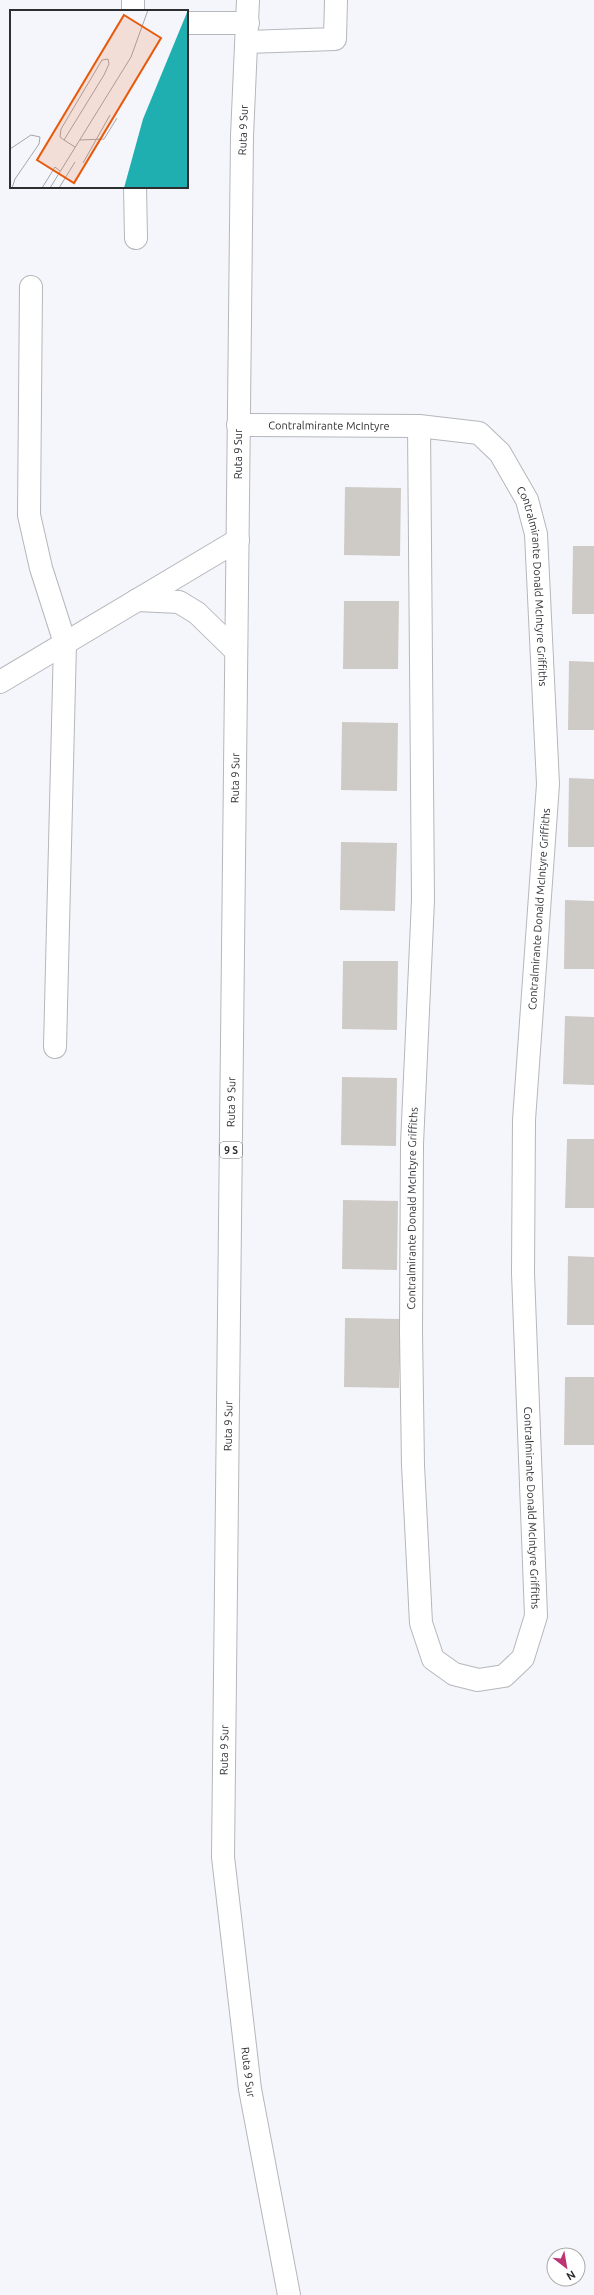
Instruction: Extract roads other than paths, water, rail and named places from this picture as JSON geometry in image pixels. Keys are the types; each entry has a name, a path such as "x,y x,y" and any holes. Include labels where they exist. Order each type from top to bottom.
{"street":[{"name":"Ruta 9 Sur","path":"248,0 242,136 238,425 238,540 223,1857 250,2089 289,2295"},
{"path":"188,23 247,33 335,39 336,0"},
{"path":"135,188 136,238"},
{"path":"31,287 29,515 41,568 65,643 55,1047"},
{"name":"Contralmirante McIntyre","path":"238,425 419,426"},
{"name":"Contralmirante Donald McIntyre Griffiths","path":"419,426 479,433 500,453 527,500 536,534 548,784 524,1120 523,1273 536,1616 523,1658 504,1676 478,1680 454,1674 433,1659 421,1623 413,1465 412,1144 423,900 419,426"},
{"path":"0,682 238,540"},
{"path":"137,600 179,602 197,613 236,651"}]}
